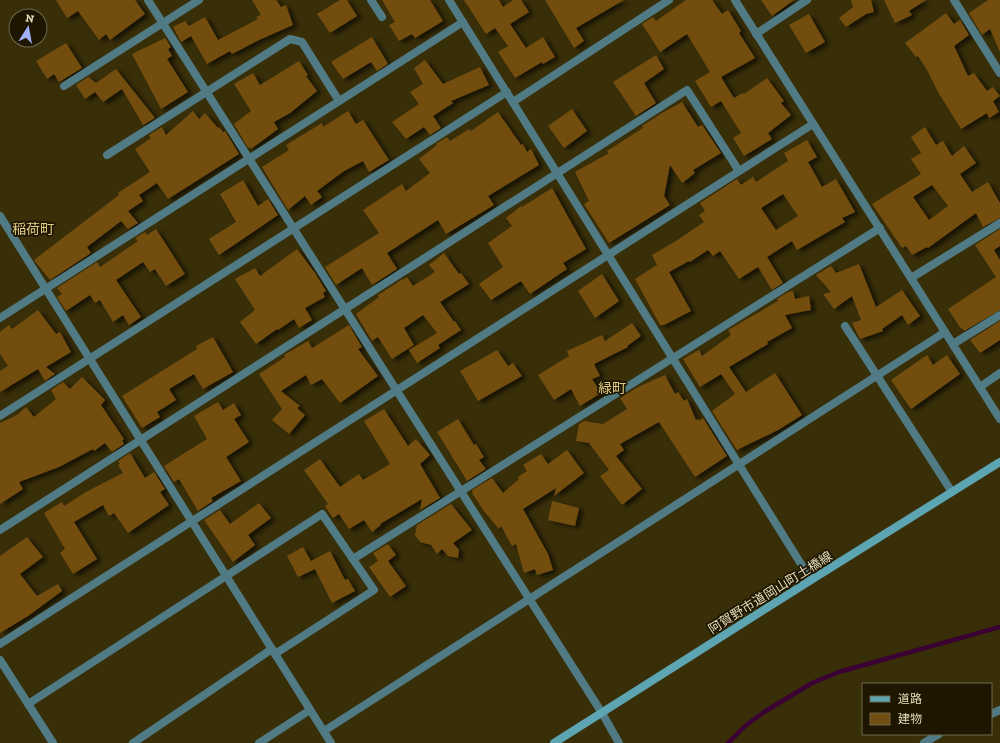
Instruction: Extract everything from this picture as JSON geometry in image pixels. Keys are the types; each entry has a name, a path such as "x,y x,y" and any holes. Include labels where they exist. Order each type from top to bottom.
{"street":[{"path":"148,0 602,713 619,743"},
{"path":"64,86 200,0"},
{"path":"371,0 382,17"},
{"path":"450,0 811,580"},
{"path":"513,102 669,0"},
{"path":"735,0 1000,419"},
{"path":"756,34 807,0"},
{"path":"954,0 1000,73"},
{"path":"0,318 463,22"},
{"path":"107,155 290,39 302,42 339,101"},
{"path":"0,530 687,90 739,171"},
{"path":"0,416 507,92"},
{"path":"0,644 813,124"},
{"path":"0,218 331,743"},
{"path":"911,278 1000,223"},
{"path":"353,559 880,228"},
{"path":"953,344 1000,315"},
{"path":"845,326 952,492"},
{"path":"324,731 946,332"},
{"path":"980,387 1000,373"},
{"name":"阿賀野市道岡山町土橋線","path":"554,743 1000,462"},
{"path":"28,704 322,514 374,590 273,651 133,743"},
{"path":"0,660 53,743"},
{"path":"259,743 310,710"},
{"path":"924,743 937,735"}],"building":[{"path":"56,0 135,0 145,14 110,40 106,34 99,40 78,11 67,18"},
{"path":"252,0 276,0 281,7 286,5 293,25 232,54 230,51 207,64 191,36 181,42 173,27 185,21 189,26 205,17 218,40 258,19 256,17 261,15"},
{"path":"340,0 347,0 357,16 330,33 317,14"},
{"path":"382,0 430,0 443,21 415,38 412,34 399,41 389,25 395,22"},
{"path":"464,0 499,0 503,7 513,0 521,0 529,12 510,24 526,48 543,37 555,57 543,64 542,62 515,78 498,52 508,46 495,28 486,34"},
{"path":"545,0 624,0 576,28 584,41 574,48"},
{"path":"686,0 712,0 722,14 728,10 741,31 739,33 755,58 721,77 734,98 743,93 744,94 767,78 784,101 781,103 791,115 768,133 772,139 744,156 733,138 741,133 721,101 711,107 695,81 710,72 687,34 660,52 642,24 653,17 656,21"},
{"path":"761,0 794,0 772,16"},
{"path":"851,0 871,0 874,12 866,14 846,27 839,18 853,7"},
{"path":"884,0 926,0 909,11 912,15 895,23"},
{"path":"988,0 1000,0 1000,52 990,29 982,35 969,13"},
{"path":"946,13 954,24 960,20 969,35 954,46 968,76 974,73 987,91 993,87 1000,96 993,101 999,112 989,118 987,113 961,129 918,56 916,57 905,43"},
{"path":"809,14 825,42 806,53 789,25"},
{"path":"372,37 388,64 377,71 371,62 343,79 331,62"},
{"path":"165,38 171,47 168,49 172,56 167,59 188,92 161,109 132,54"},
{"path":"66,43 82,68 59,82 54,74 47,79 36,61"},
{"path":"656,55 664,69 644,83 656,103 636,116 613,82"},
{"path":"425,60 443,84 480,67 489,85 451,101 453,103 433,116 441,128 430,135 424,127 406,139 392,122 419,104 410,92 423,84 414,68"},
{"path":"299,61 308,75 306,76 317,91 290,113 274,122 278,129 251,149 250,147 248,148 234,124 251,111 234,84 253,73 260,85"},
{"path":"116,69 155,118 143,125 122,89 103,102 95,92 85,99 76,85 88,77 96,83"},
{"path":"682,102 698,127 702,125 721,153 693,170 695,173 682,183 670,165 664,196 670,205 609,243 584,204 589,201 575,172 609,153 607,151 643,128 642,126"},
{"path":"572,109 587,131 564,148 548,126"},
{"path":"193,111 199,119 205,113 218,128 219,127 223,132 225,131 239,154 168,199 157,183 139,195 143,201 128,211 138,223 128,229 121,221 87,247 91,253 50,280 34,260 119,195 118,193 150,172 135,149 151,138 149,135 162,127 166,135"},
{"path":"348,111 356,124 363,120 389,160 369,172 363,161 344,171 317,191 322,197 311,205 305,196 288,210 262,167 289,150 286,145 322,123 323,127"},
{"path":"498,112 521,145 523,144 527,152 531,149 539,165 488,196 494,205 446,234 438,220 387,253 397,269 372,285 362,268 336,285 325,267 379,233 363,210 402,184 406,191 430,173 419,159 437,145 436,144 447,137 450,141 469,129 471,131"},
{"path":"925,127 936,145 943,141 952,156 964,146 976,163 960,174 972,192 988,182 1000,203 1000,218 983,227 976,213 928,248 927,247 912,255 906,246 902,248 872,204 921,174 911,159 921,153 911,137","holes":["932,185 948,206 929,220 913,197"]},
{"path":"807,140 817,157 808,162 822,187 836,179 855,212 842,218 845,222 797,250 792,241 767,257 783,283 772,290 758,267 739,279 720,251 713,256 708,250 690,262 689,261 669,272 691,311 664,325 660,325 635,279 657,265 652,255 704,222 699,215 705,211 700,203 737,179 741,185 753,177 756,182 788,161 784,153","holes":["783,194 798,216 776,230 761,208"]},
{"path":"243,180 258,206 268,199 278,215 219,255 209,239 236,222 220,194"},
{"path":"552,188 586,249 563,263 567,269 530,294 521,281 491,300 479,284 503,267 488,243 512,226 506,218 521,206 522,207"},
{"path":"156,229 185,274 166,286 155,269 150,272 143,262 116,280 141,317 129,325 123,315 113,322 100,300 95,303 90,295 66,311 57,297 62,294 57,288 97,262 100,267 138,241 135,238 145,232 147,235"},
{"path":"1000,229 1000,246 994,250 1000,260 1000,310 964,331 962,328 961,329 948,309 996,277 975,245"},
{"path":"297,249 326,291 323,293 325,297 305,308 312,320 299,328 294,319 256,344 240,322 255,310 235,279 255,268 260,276"},
{"path":"444,253 459,274 461,273 469,284 440,302 461,330 438,345 440,348 417,363 409,350 437,333 423,315 404,328 414,345 392,359 378,337 372,341 356,314 379,297 378,295 403,279 407,277 413,286 435,272 429,265"},
{"path":"859,264 876,307 902,290 920,316 908,325 902,315 882,329 883,331 860,339 852,323 861,320 852,296 834,309 823,294 831,292 816,275 831,266 836,273"},
{"path":"602,274 619,301 595,318 578,291"},
{"path":"793,291 795,299 809,296 811,310 785,315 792,328 767,342 768,344 729,367 746,392 775,373 802,415 778,430 737,450 712,411 735,394 721,374 700,387 683,359 699,350 702,356 731,335 728,330 778,301 777,299 788,292"},
{"path":"38,310 56,334 60,332 71,352 46,367 55,374 45,381 38,369 0,392 0,371 8,366 0,354 0,332 9,325 12,329"},
{"path":"1000,321 1000,340 980,353 970,340"},
{"path":"632,323 641,336 627,346 628,347 594,364 600,376 592,379 601,393 580,406 571,389 554,400 538,375 569,356 567,351 602,335 605,341"},
{"path":"349,325 362,347 358,349 378,376 340,403 322,379 311,385 306,375 281,391 300,406 297,408 305,415 289,434 272,420 282,409 259,374 285,357 284,355 308,341 312,348"},
{"path":"213,337 233,372 203,389 194,374 169,389 176,400 157,412 160,417 142,428 122,396 197,349 196,346"},
{"path":"497,350 508,366 513,363 522,376 478,401 460,371"},
{"path":"927,355 933,365 947,355 960,374 911,409 891,380"},
{"path":"665,375 675,394 678,392 684,401 687,399 696,420 698,419 699,421 703,418 727,456 695,477 659,422 620,444 624,450 616,456 642,489 622,505 600,476 609,470 589,443 576,441 579,424 584,421 603,424 627,409 620,398 638,387"},
{"path":"82,377 105,400 101,405 124,439 122,440 124,444 112,452 105,443 94,451 93,449 59,467 19,482 23,489 0,504 0,423 17,415 26,407 34,417 56,399 51,390 63,382 70,389"},
{"path":"218,402 223,410 234,403 241,415 234,419 249,442 226,457 241,481 211,498 213,501 198,511 179,479 174,482 164,466 207,439 194,416"},
{"path":"384,409 408,446 416,439 430,455 420,464 440,498 420,510 422,499 380,524 381,525 372,532 364,520 349,529 339,514 333,518 325,506 328,504 304,470 320,459 340,487 359,474 363,480 390,464 364,421"},
{"path":"458,419 474,445 476,444 484,457 479,460 486,469 467,481 437,432"},
{"path":"567,450 584,473 554,496 556,488 523,509 548,554 553,570 537,575 535,569 524,573 516,544 512,546 501,526 499,529 483,510 472,493 472,490 492,478 503,493 519,479 518,477 527,471 523,465 541,454 548,464"},
{"path":"130,453 145,478 154,472 165,489 160,492 169,505 128,533 114,513 109,516 103,505 74,522 97,559 73,574 60,553 65,549 44,513 62,502 64,506 86,492 123,473 118,465 120,464 118,461"},
{"path":"552,501 579,508 575,526 548,520"},
{"path":"259,503 271,518 248,535 255,545 233,562 204,520 220,510 230,524"},
{"path":"451,504 472,530 453,543 459,550 458,558 448,556 442,549 437,554 431,545 420,542 415,535 417,525"},
{"path":"27,537 43,557 20,574 37,596 58,584 62,591 28,616 0,633 0,556"},
{"path":"388,544 396,555 388,561 406,586 390,597 369,567 378,561 373,553"},
{"path":"303,547 311,561 330,551 345,580 348,579 355,591 332,603 315,569 298,577 287,556"}],"waterway":[{"path":"728,743 745,726 764,712 812,683 839,672 1000,627"}],"district":[{"name":"稲荷町","path":"33,229"},
{"name":"緑町","path":"612,388"}]}
